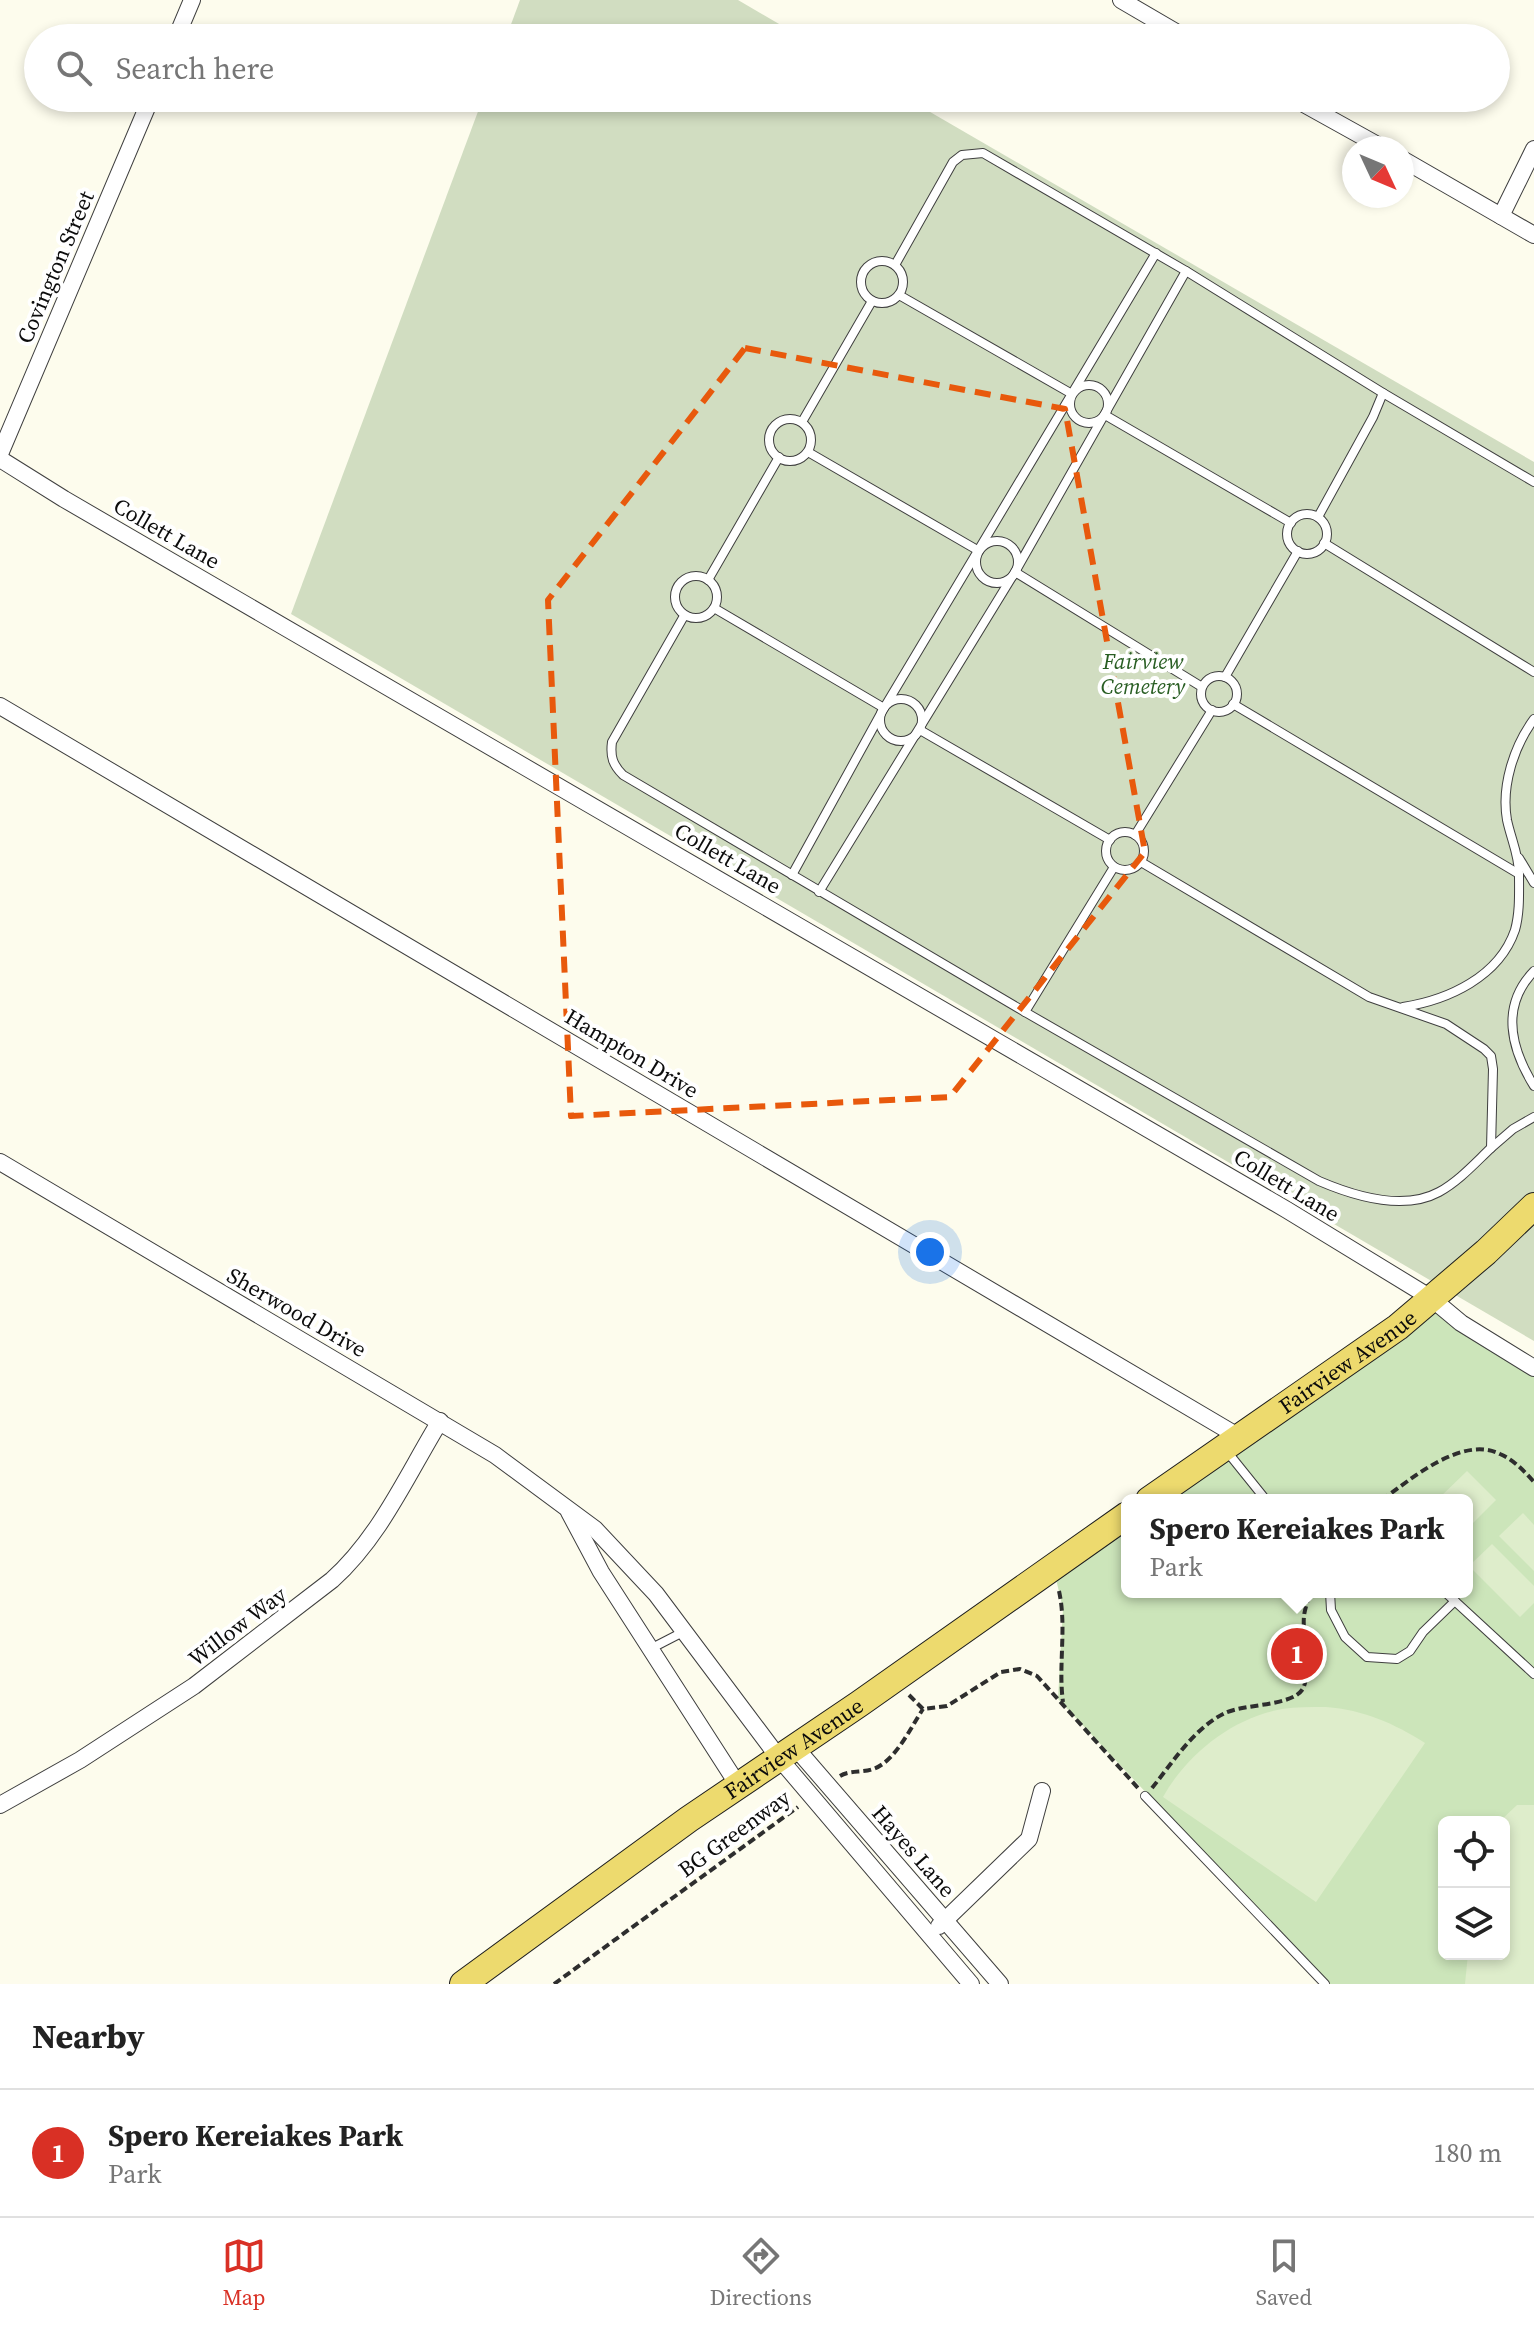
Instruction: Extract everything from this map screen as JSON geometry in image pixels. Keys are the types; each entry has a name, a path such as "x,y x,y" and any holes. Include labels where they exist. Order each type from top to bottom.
{"main road":[{"name":"Fairview Avenue","path":"1158,1494 1398,1327 1486,1252 1534,1206"},
{"name":"Fairview Avenue","path":"463,1984 738,1785 1121,1519"}],"street":[{"path":"182,24 192,0"},
{"path":"1121,0 1161,24"},
{"path":"1149,17 1157,0"},
{"name":"Covington Street","path":"0,456 145,112"},
{"path":"1318,112 1361,136"},
{"path":"1501,216 1534,149"},
{"path":"1414,166 1534,235"},
{"name":"Collett Lane","path":"0,456 64,499 1273,1202 1431,1298 1461,1323 1534,1368"},
{"name":"Hampton Drive","path":"0,706 1233,1443"},
{"name":"Sherwood Drive","path":"1,1165 440,1421 514,1468 567,1507 595,1529 656,1594 684,1632 787,1753"},
{"name":"Willow Way","path":"0,1805 80,1760 194,1686 332,1580 353,1561 381,1522 440,1421"},
{"name":"Sherwood Drive","path":"567,1507 605,1579 738,1785"},
{"name":"Hayes Lane","path":"787,1753 828,1785 1000,1984"},
{"name":"Hayes Lane","path":"787,1753 812,1796 971,1984"},
{"path":"929,1935 1029,1839 1042,1791"}],"lane":[{"path":"895,265 947,172 962,155 983,153 1156,253 1534,482"},
{"path":"792,875 884,708 1156,253"},
{"path":"879,261 895,265 903,277 899,295 884,304 872,301 861,287 865,270 879,261"},
{"path":"819,892 1015,572 1186,271"},
{"path":"899,295 1072,394"},
{"path":"802,422 872,301"},
{"path":"1084,385 1100,387 1108,400 1105,415 1092,423 1078,420 1070,408 1072,394 1084,385"},
{"path":"1318,517 1383,393"},
{"path":"1105,415 1291,523"},
{"path":"788,419 802,422 811,436 808,452 796,460 779,457 772,450 769,440 774,426 788,419"},
{"path":"808,452 979,551"},
{"path":"708,580 779,457"},
{"path":"1303,515 1318,517 1326,527 1324,543 1313,552 1298,551 1288,539 1291,523 1303,515"},
{"path":"990,542 1005,542 1016,553 1018,563 1015,572 1001,582 984,578 976,562 979,551 990,542"},
{"path":"1324,543 1534,672"},
{"path":"1225,677 1298,551"},
{"path":"1015,572 1202,687"},
{"path":"699,576 708,580 716,590 714,608 701,618 684,616 674,601 676,588 690,577 699,576"},
{"path":"714,608 884,708"},
{"path":"684,616 617,730 610,754 614,766 623,775 819,892 1308,1176 1338,1189 1388,1199 1426,1198 1454,1182 1513,1129 1534,1117"},
{"path":"1211,677 1225,677 1236,691 1233,704 1223,711 1212,710 1203,703 1202,687 1211,677"},
{"path":"896,699 910,700 921,711 923,721 920,730 907,740 890,738 881,724 884,708 896,699"},
{"path":"1233,704 1519,874"},
{"path":"1135,835 1212,710"},
{"path":"1534,719 1522,738 1506,788 1507,820 1519,858 1534,883"},
{"path":"920,730 1110,840"},
{"path":"1124,832 1135,835 1144,847 1141,862 1131,870 1114,867 1106,854 1110,840 1124,832"},
{"path":"1396,1008 1450,996 1497,959 1514,930 1518,914 1519,858"},
{"path":"1141,862 1369,997 1446,1024 1491,1056 1491,1148"},
{"path":"1025,1012 1114,867"},
{"path":"1534,971 1517,997 1511,1024 1519,1058 1534,1086"},
{"path":"1233,1443 1258,1494"},
{"path":"1330,1598 1331,1610 1345,1637 1367,1657 1397,1659 1410,1651 1423,1632 1455,1601"},
{"path":"1452,1598 1534,1674"},
{"path":"652,1648 684,1632"},
{"path":"1145,1796 1325,1984"}],"path":[{"path":"1391,1494 1452,1454 1471,1450 1497,1452 1518,1465 1534,1482"},
{"path":"1053,1566 1063,1609 1060,1676 1064,1704"},
{"path":"828,1785 845,1773 874,1769 882,1763 923,1709 947,1706 1001,1672 1020,1669 1037,1676 1145,1796 1196,1734 1213,1720 1245,1706 1292,1698 1302,1690 1305,1679 1304,1616 1308,1598"},
{"path":"893,1680 923,1709"},
{"name":"BG Greenway","path":"554,1984 812,1796"}],"highlighted area":[{"path":"745,348 1065,409 1145,852 950,1097 571,1116 548,600"}],"green space":[{"path":"520,0 738,0 779,24 511,24"},
{"name":"Fairview Cemetery","path":"478,112 930,112 1534,462 1534,1341 291,614"},
{"path":"1431,1298 1534,1363 1534,1984 1326,1984 1058,1699 1063,1609 1053,1566 1121,1518 1121,1598 1473,1598 1473,1494 1155,1494"},
{"path":"1467,1471 1496,1500 1473,1523 1473,1494 1443,1494"},
{"path":"1523,1513 1534,1525 1534,1571 1499,1536"},
{"path":"1492,1544 1534,1586 1534,1603 1520,1617 1473,1570 1473,1562"},
{"path":"1326,1707 1378,1719 1425,1743 1316,1902 1163,1797 1185,1766 1229,1729 1246,1720 1282,1709"},
{"path":"1517,1805 1534,1805 1534,1984 1465,1984 1467,1960 1510,1960 1510,1816 1505,1816"}],"place":[{"name":"Spero Kereiakes Park","path":"1297,1654"}]}
